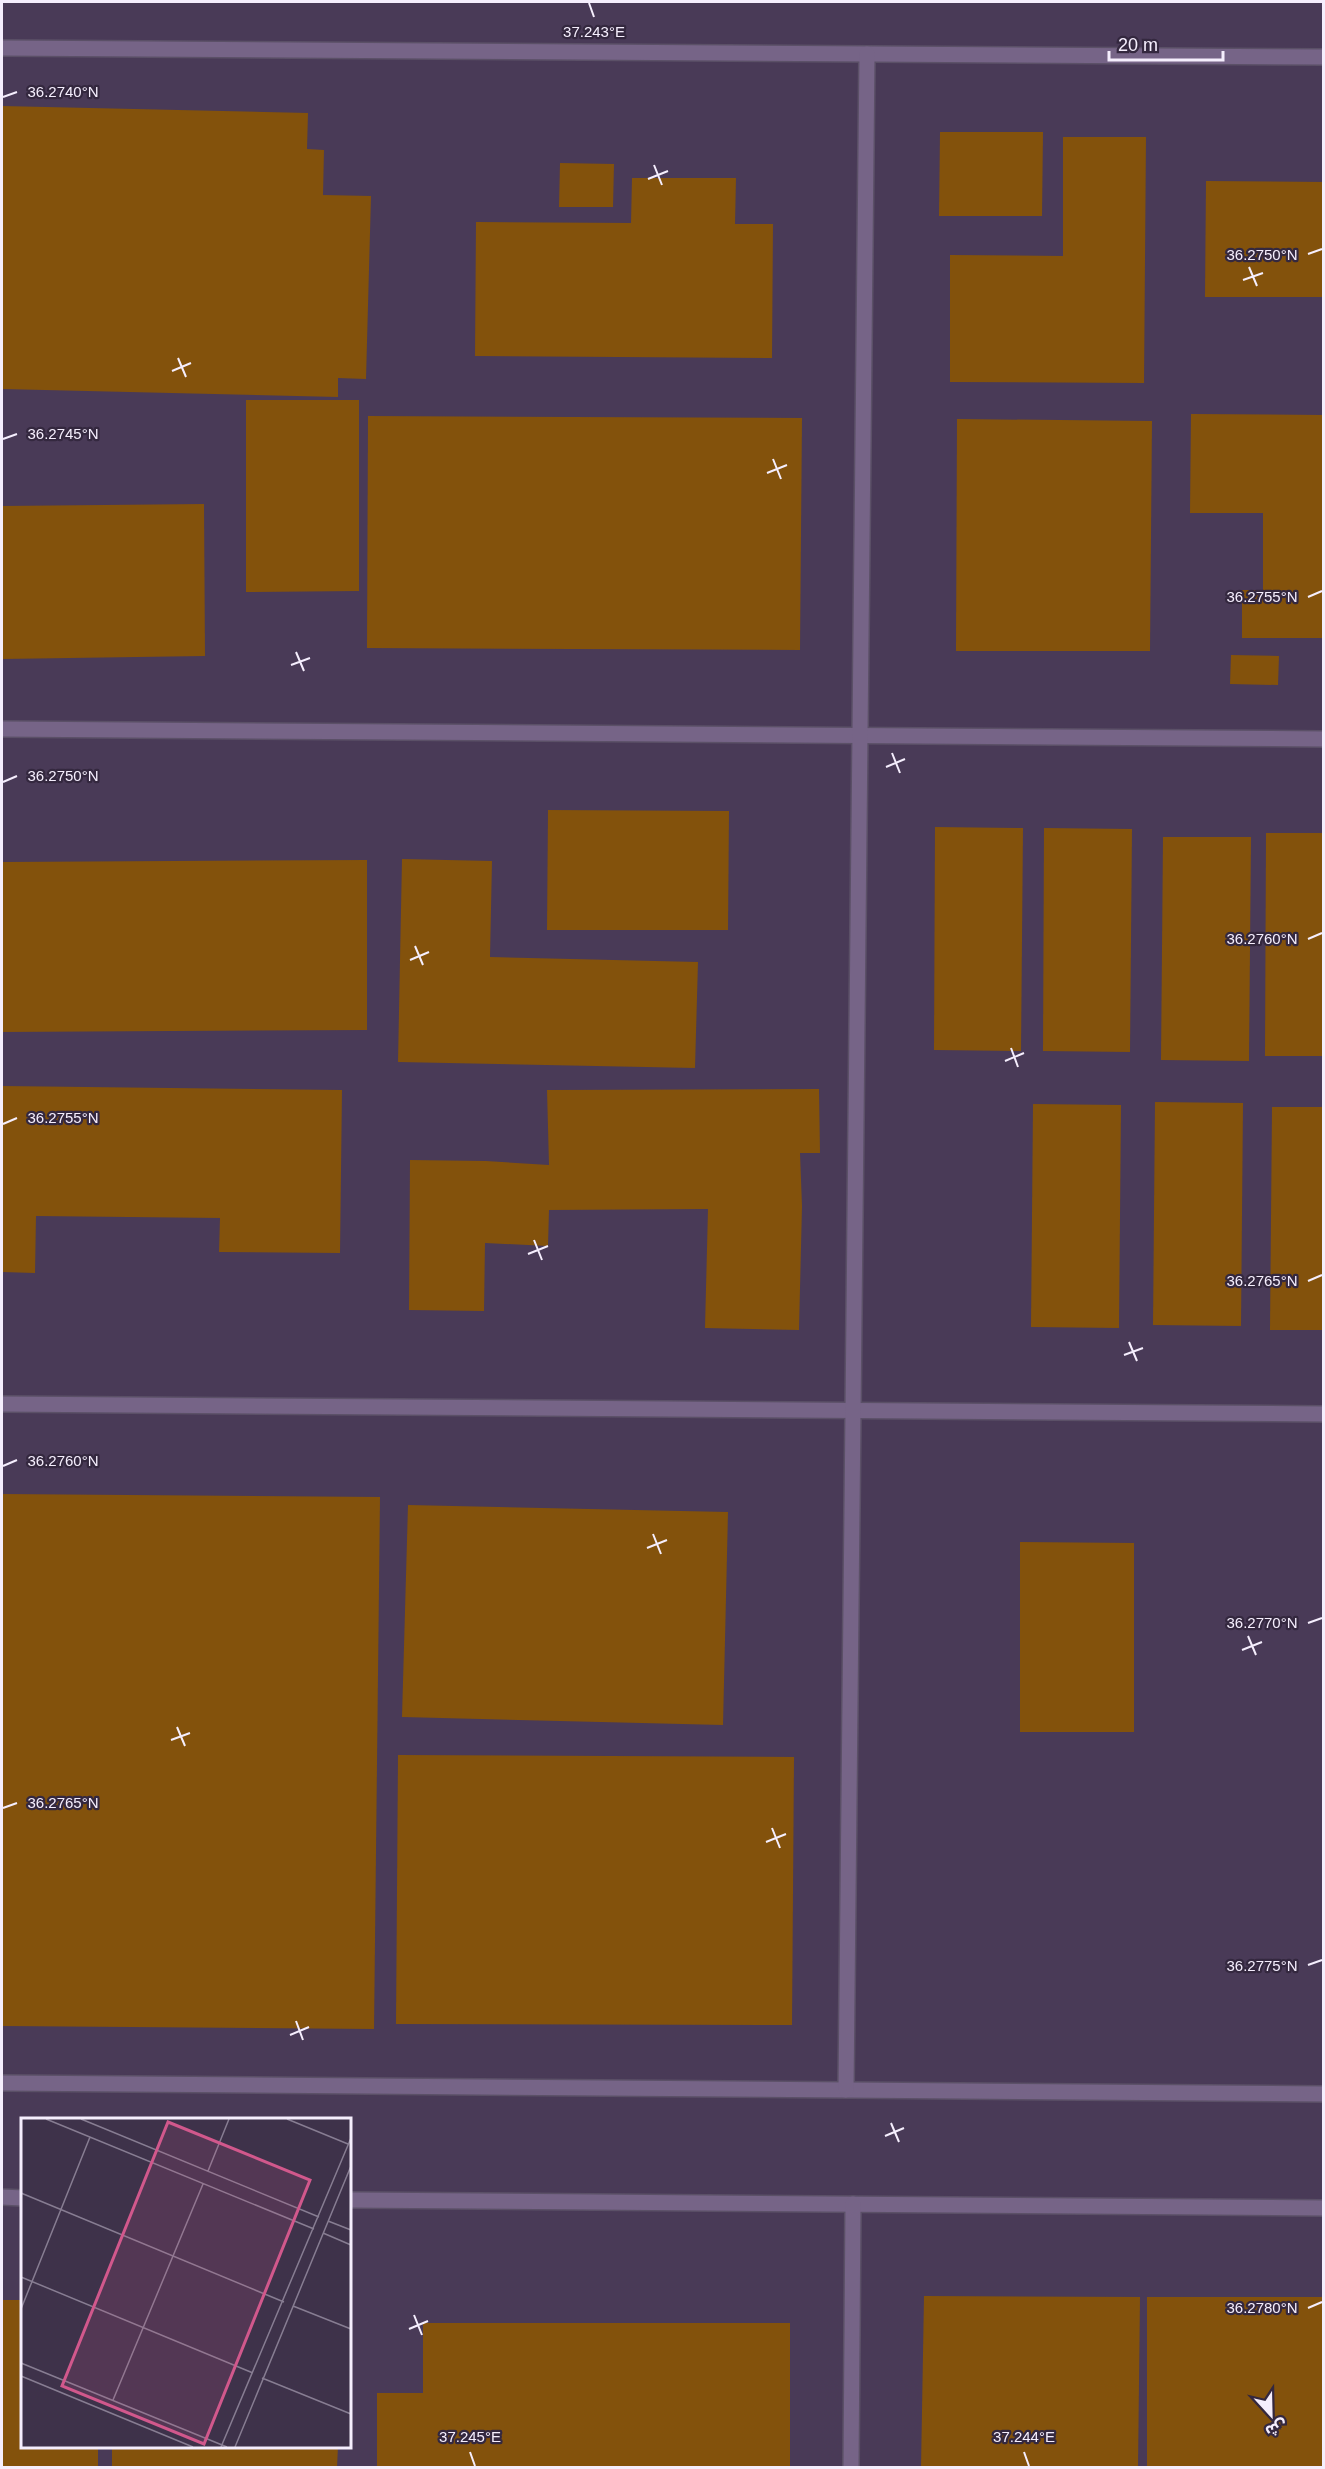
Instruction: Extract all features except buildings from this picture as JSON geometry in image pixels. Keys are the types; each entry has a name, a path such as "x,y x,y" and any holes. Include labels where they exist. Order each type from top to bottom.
{"street":[{"path":"2,48 1323,57"},
{"path":"846,2090 867,54"},
{"path":"2,729 1323,740"},
{"path":"2,1404 1323,1414"},
{"path":"2,2083 1323,2094"},
{"path":"2,2197 21,2198"},
{"path":"351,2200 1323,2208"},
{"path":"850,2468 853,2204"}],"shaded area":[{"path":"2,2 1323,2 1323,2467 2,2468"}]}
